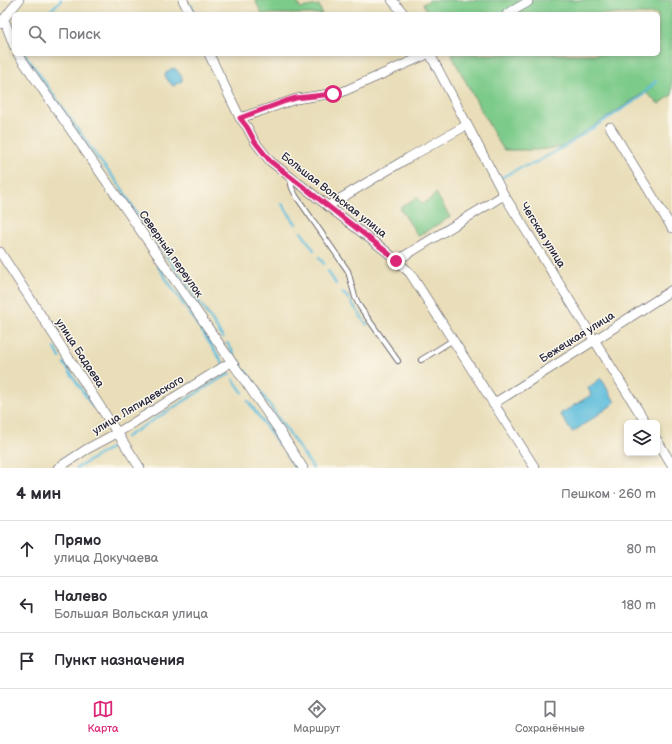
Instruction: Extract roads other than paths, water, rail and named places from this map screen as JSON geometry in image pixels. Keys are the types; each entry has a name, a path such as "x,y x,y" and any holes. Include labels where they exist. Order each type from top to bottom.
{"street":[{"path":"183,0 189,12"},
{"path":"392,0 402,12"},
{"path":"12,42 2,22 15,2"},
{"path":"510,12 528,2"},
{"name":"Северный переулок","path":"19,56 279,430 303,468"},
{"name":"Большая Вольская улица","path":"210,56 240,118 255,142 270,161 387,252 410,273 535,468"},
{"path":"240,118 296,98 342,92 424,56"},
{"name":"Чегская улица","path":"430,56 504,195 644,420"},
{"path":"328,206 467,125"},
{"path":"610,127 672,228"},
{"path":"396,261 504,195"},
{"name":"улица Бадаева","path":"0,252 140,468"},
{"name":"Бежецкая улица","path":"493,404 672,290"},
{"name":"улица Ляпидевского","path":"58,468 231,362"},
{"path":"660,445 672,465"}],"lane":[{"path":"289,175 292,188 296,196 348,271 355,297 360,307 398,361"},
{"path":"421,360 453,340"}],"water":[{"path":"172,68 176,69 182,77 182,81 173,86 166,78 165,74"},
{"path":"601,378 615,402 573,432 571,431 560,414 591,395 588,388"}],"waterway":[{"path":"49,12 61,0"},
{"path":"191,5 194,12"},
{"path":"26,56 97,157 121,187 138,216 203,307 223,338"},
{"path":"501,178 521,167 533,164 562,148 641,97 656,81"},
{"path":"282,204 296,224"},
{"path":"301,232 314,250"},
{"path":"319,257 324,264"},
{"path":"157,265 223,363"},
{"path":"328,271 336,284"},
{"path":"342,292 349,299"},
{"path":"351,302 367,325"},
{"path":"227,343 235,355"},
{"path":"55,348 60,358"},
{"path":"238,360 242,366"},
{"path":"64,363 93,407"},
{"path":"246,371 313,468"},
{"path":"126,437 230,374"},
{"path":"233,379 243,393"},
{"path":"248,401 280,446"},
{"path":"77,468 117,444"},
{"path":"286,454 295,468"}]}
